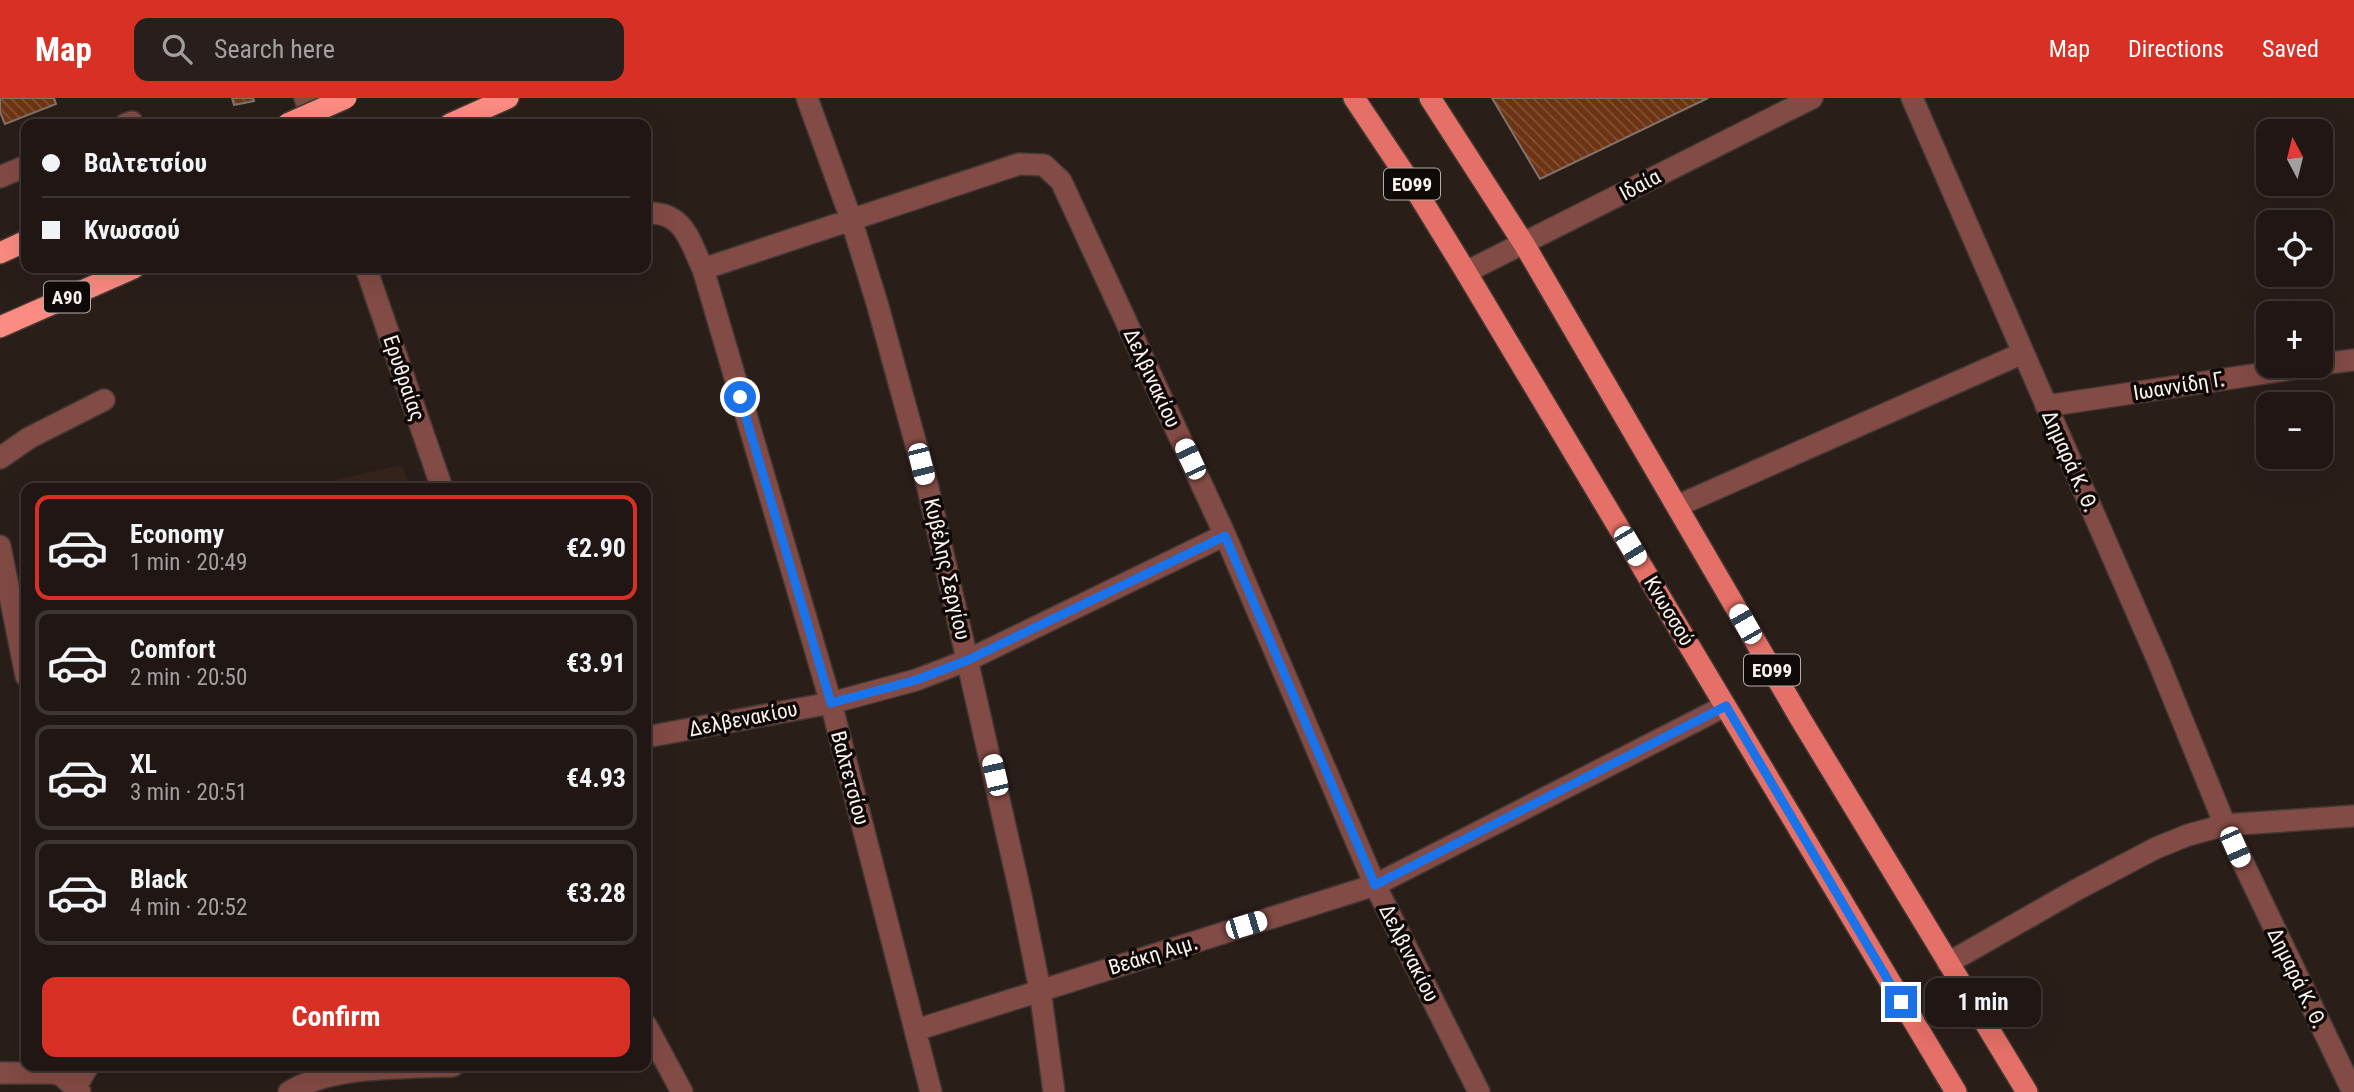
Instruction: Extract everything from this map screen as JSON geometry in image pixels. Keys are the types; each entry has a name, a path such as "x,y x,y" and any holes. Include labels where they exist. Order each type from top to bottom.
{"highway":[{"path":"298,119 345,98"},
{"path":"461,119 508,98"},
{"path":"0,253 21,243"},
{"name":"Α90","path":"0,327 123,273"}],"main road":[{"name":"Κνωσσού","path":"1354,98 1466,272 1956,1092"},
{"name":"ΕΟ99","path":"1430,98 1524,244 1800,718 2027,1092"}],"street":[{"path":"305,98 312,119"},
{"name":"Κυβέλης Σεργίου","path":"807,98 850,219 903,393 968,660 1040,990 1054,1092"},
{"name":"Ιδαία","path":"1466,272 1812,98"},
{"name":"Δημαρά Κ. Θ.","path":"1912,98 2159,663 2225,825 2353,1092"},
{"name":"Δελβινακίου","path":"850,219 1019,163 1044,165 1061,181 1225,536 1375,885 1479,1092"},
{"path":"0,177 21,168"},
{"name":"Βαλτετσίου","path":"651,213 668,215 682,226 703,269 831,703 931,1092"},
{"path":"703,269 850,219"},
{"name":"Ερυθραίας","path":"368,273 440,483"},
{"path":"1677,506 2023,353"},
{"path":"2333,362 2354,360"},
{"name":"Ιωαννίδη Γ.","path":"2046,406 2256,374"},
{"path":"0,458 29,438 104,400"},
{"name":"Δελβενακίου","path":"651,736 831,703 916,680 968,660 1225,536"},
{"path":"0,546 21,651"},
{"name":"Βεάκη Αιμ.","path":"916,1030 1375,885 1726,706"},
{"path":"1948,963 2156,848 2188,835 2225,825 2354,816"},
{"path":"654,1055 682,1092"},
{"path":"0,1073 53,1073 61,1075 78,1089 86,1071"},
{"path":"292,1091 329,1076 379,1071"}],"shaded area":[{"path":"402,465 408,483 321,483"}],"building":[{"path":"0,98 54,98 56,104 5,124 0,112"},
{"path":"232,98 253,98 254,101 234,105"},
{"path":"1492,98 1708,98 1540,179"}],"route":[{"path":"740,397 831,703 916,680 968,660 1225,536 1375,885 1726,706 1901,1002"}]}
